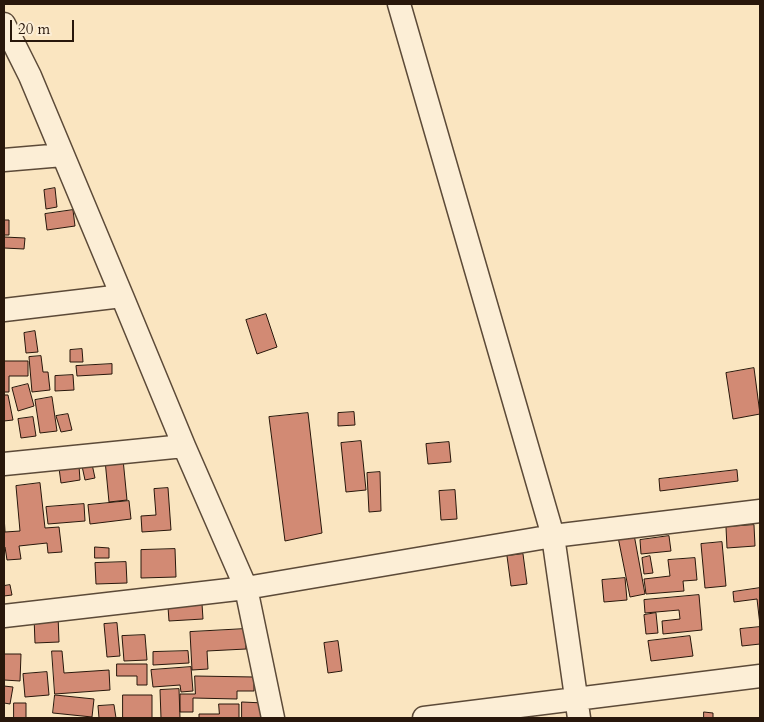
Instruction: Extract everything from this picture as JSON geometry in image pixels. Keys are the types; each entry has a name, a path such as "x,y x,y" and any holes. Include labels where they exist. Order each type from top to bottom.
{"street":[{"path":"399,4 553,536 578,708"},
{"path":"4,24 30,76 184,446 246,588 273,718"},
{"path":"4,160 63,155"},
{"path":"4,310 122,296"},
{"path":"4,464 184,446"},
{"path":"4,616 246,588 553,536 760,511"},
{"path":"424,718 578,708 760,676"}],"building":[{"path":"55,188 57,207 46,209 44,190"},
{"path":"73,210 75,226 47,230 45,214"},
{"path":"4,220 9,220 9,235 4,235"},
{"path":"4,237 25,238 24,249 4,248"},
{"path":"266,314 277,347 257,354 246,320"},
{"path":"35,331 38,352 26,353 24,333"},
{"path":"82,349 83,362 70,362 70,350"},
{"path":"41,356 43,372 48,372 50,390 32,392 29,357"},
{"path":"4,361 28,361 28,376 9,376 9,392 4,392"},
{"path":"112,364 112,374 77,376 76,366"},
{"path":"754,368 760,414 733,419 726,373"},
{"path":"73,375 74,390 55,391 55,376"},
{"path":"28,384 34,406 18,411 12,388"},
{"path":"4,395 8,395 13,420 4,421"},
{"path":"52,397 57,431 40,433 35,400"},
{"path":"354,412 355,425 338,426 338,413"},
{"path":"308,413 322,533 285,541 269,417"},
{"path":"68,414 72,430 61,432 56,416"},
{"path":"33,417 36,436 21,438 18,419"},
{"path":"361,441 366,490 346,492 341,443"},
{"path":"449,442 451,462 428,464 426,444"},
{"path":"123,459 127,500 109,502 105,460"},
{"path":"92,464 95,478 85,480 82,466"},
{"path":"79,466 80,480 61,483 59,468"},
{"path":"737,470 738,481 660,491 659,479"},
{"path":"380,472 381,511 369,512 367,473"},
{"path":"40,483 45,528 59,527 62,552 48,553 47,543 19,546 21,559 7,560 4,547 4,515 5,532 20,531 16,486"},
{"path":"168,488 171,530 142,532 141,516 156,515 154,489"},
{"path":"455,490 457,519 441,520 439,491"},
{"path":"129,501 131,519 90,524 88,505"},
{"path":"84,504 85,521 48,524 46,507"},
{"path":"754,525 755,546 727,548 726,527"},
{"path":"633,529 645,594 630,597 617,532"},
{"path":"669,536 671,551 641,554 640,540"},
{"path":"722,542 726,586 705,588 701,544"},
{"path":"95,547 109,548 109,558 95,558"},
{"path":"175,549 176,577 141,578 141,550"},
{"path":"523,554 527,584 511,586 507,556"},
{"path":"650,556 653,573 644,574 642,558"},
{"path":"695,558 697,580 683,581 684,591 646,594 644,579 670,576 668,560"},
{"path":"126,562 127,583 96,584 95,563"},
{"path":"625,578 627,600 604,602 602,580"},
{"path":"10,585 12,595 4,596 4,586"},
{"path":"760,588 760,625 757,599 734,602 733,592"},
{"path":"699,595 702,630 663,634 662,621 680,619 679,610 645,613 644,600"},
{"path":"202,604 203,619 169,621 168,607"},
{"path":"656,613 658,633 646,634 644,615"},
{"path":"58,615 59,642 35,643 34,617"},
{"path":"117,623 120,656 107,657 104,624"},
{"path":"760,627 760,644 742,646 740,629"},
{"path":"245,629 246,649 207,651 208,669 192,670 190,632"},
{"path":"145,635 147,660 124,661 122,636"},
{"path":"690,636 693,656 651,661 648,641"},
{"path":"338,641 342,671 328,673 324,643"},
{"path":"52,651 62,651 64,673 109,670 110,690 55,694"},
{"path":"188,651 189,663 153,665 153,652"},
{"path":"4,654 21,654 20,681 4,680"},
{"path":"117,664 147,664 147,685 137,685 137,676 117,676"},
{"path":"191,667 193,691 181,692 180,685 153,687 151,670"},
{"path":"47,672 49,695 25,697 23,674"},
{"path":"195,676 254,677 254,691 237,691 237,699 193,698 193,712 180,712 180,694 195,694"},
{"path":"4,686 13,687 10,704 4,703"},
{"path":"179,689 180,718 161,718 160,690"},
{"path":"55,695 94,699 92,717 53,713"},
{"path":"123,695 152,695 152,718 123,718"},
{"path":"242,702 264,703 263,718 242,718"},
{"path":"14,703 26,703 26,718 14,718"},
{"path":"219,704 239,704 239,718 199,718 199,714 219,714"},
{"path":"114,705 116,718 99,718 98,706"},
{"path":"704,712 713,713 713,718 704,718"}]}
